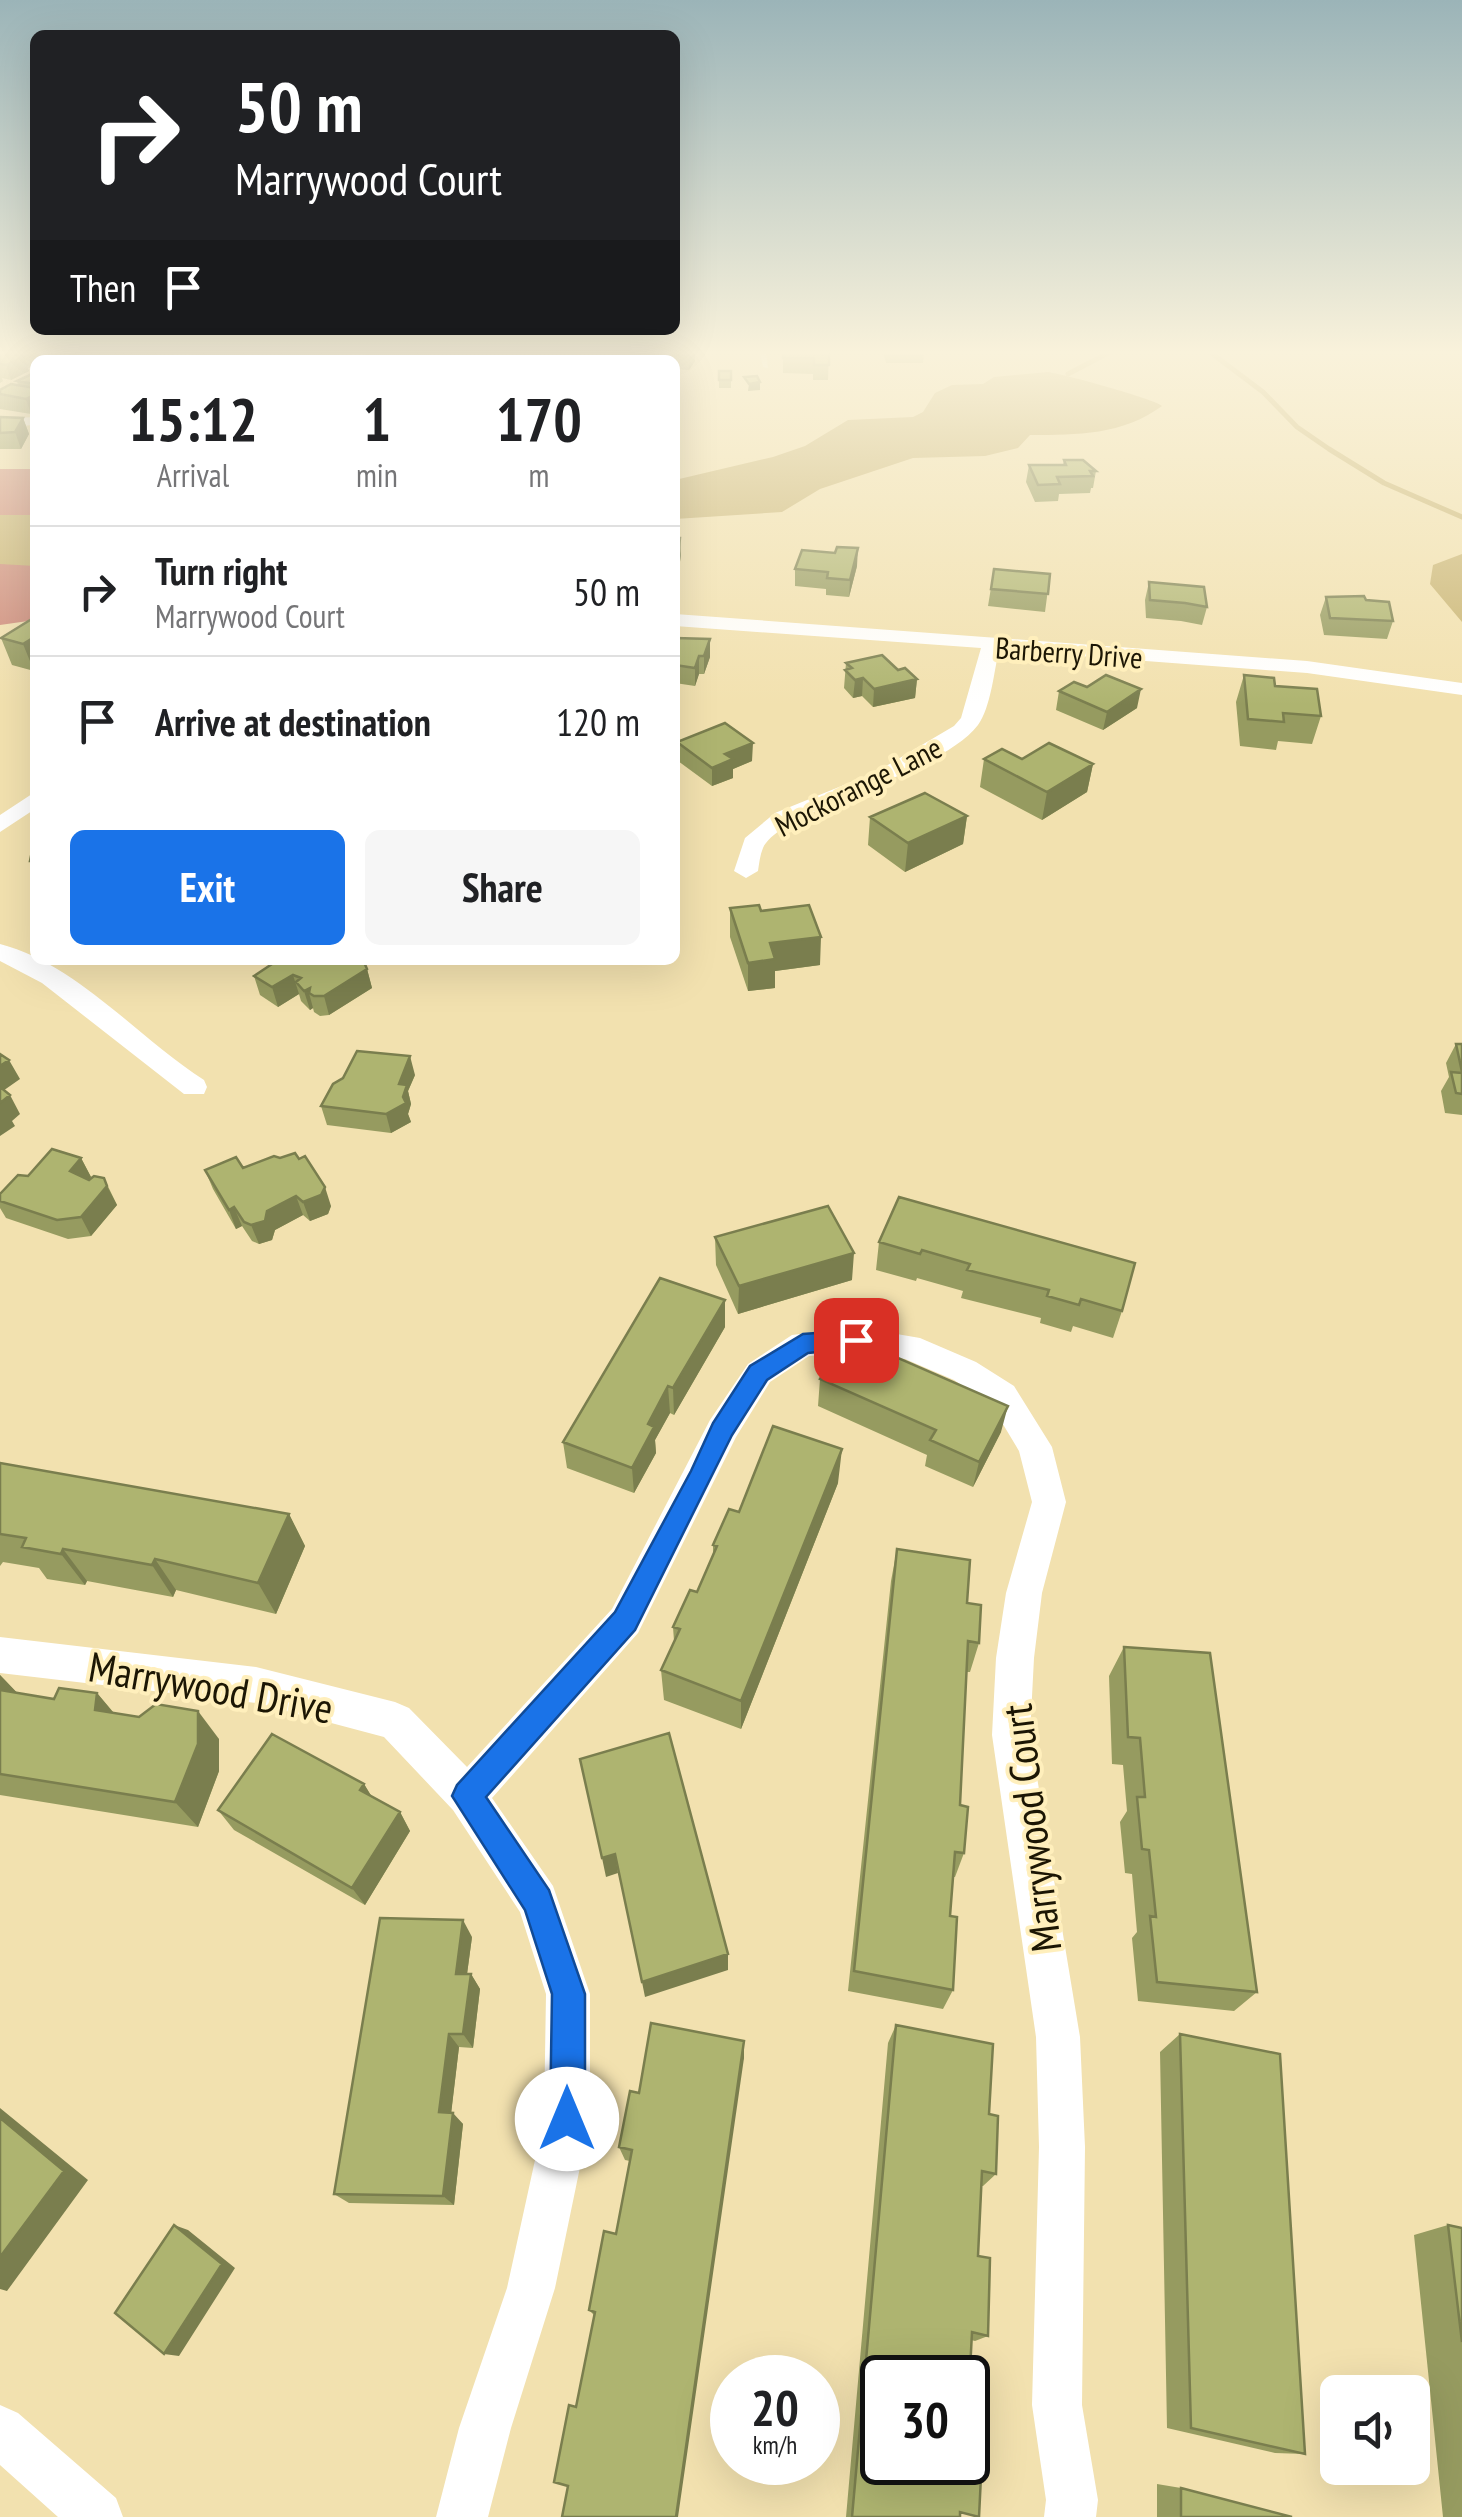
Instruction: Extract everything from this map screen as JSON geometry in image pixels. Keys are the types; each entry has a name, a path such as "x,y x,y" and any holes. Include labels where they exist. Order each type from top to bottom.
{"street":[{"name":"Barberry Drive","path":"680,620 1307,667 1462,689"},
{"name":"Mockorange Lane","path":"746,871 753,842 783,818 884,777 961,730 971,720 992,646"},
{"path":"0,825 30,803"},
{"path":"0,952 30,962"},
{"path":"35,965 160,1066 194,1087"},
{"name":"Marrywood Court","path":"467,1796 625,1621 722,1430 758,1373 803,1344 856,1340 909,1347 965,1371 1003,1396 1036,1447 1049,1502 1024,1593 1011,1735 1058,2037 1062,2147 1057,2404 1072,2500 1070,2517"},
{"name":"Marrywood Drive","path":"0,1654 256,1686 395,1722 467,1796 538,1902 568,1994 567,2119 531,2288 485,2428 462,2517"},
{"path":"0,2431 97,2517"}],"shaded area":[{"path":"0,469 30,469 30,621 0,625"},
{"path":"720,469 879,469 820,489 782,512 680,519 680,479"},
{"path":"0,515 30,515 30,566 0,564"},
{"path":"1462,554 1462,622 1430,584 1433,565"}],"building":[{"path":"1031,469 1096,471 1090,471 1093,476 1057,477 1060,484 1038,485"},
{"path":"837,547 858,548 850,580 827,578 828,572 795,569 802,550 835,553"},
{"path":"994,569 1050,574 1048,594 991,589"},
{"path":"1149,582 1204,587 1207,607 1150,600"},
{"path":"1364,596 1366,600 1389,602 1393,621 1330,618 1326,597"},
{"path":"30,620 30,640 23,644 1,638"},
{"path":"680,638 710,639 695,668 680,666"},
{"path":"882,655 898,670 905,668 917,679 874,689 863,678 855,680 845,670 852,668 846,663"},
{"path":"1106,675 1141,689 1107,712 1059,691 1074,682 1087,687"},
{"path":"1244,675 1274,678 1275,686 1317,689 1321,716 1283,713 1284,722 1248,719"},
{"path":"725,723 753,743 725,754 733,759 712,768 680,741"},
{"path":"1049,743 1093,764 1047,792 984,759 1002,749 1022,759"},
{"path":"925,793 967,816 908,843 870,817"},
{"path":"759,905 761,911 809,905 821,937 770,943 775,959 748,963 730,908"},
{"path":"270,965 365,965 367,969 324,996 314,996 309,993 310,988 304,991 296,982 301,978 293,975 272,987 254,976"},
{"path":"1456,1044 1462,1044 1462,1072"},
{"path":"357,1051 410,1056 399,1084 407,1085 403,1097 406,1103 386,1114 321,1106 333,1084 343,1078"},
{"path":"1451,1072 1462,1073 1462,1094 1456,1093"},
{"path":"0,1087 10,1095 0,1103"},
{"path":"52,1149 81,1158 70,1171 89,1180 94,1176 104,1178 107,1186 81,1217 57,1220 0,1201 0,1194 18,1175 28,1176"},
{"path":"295,1153 299,1159 305,1156 325,1187 321,1195 303,1202 296,1196 267,1211 265,1221 251,1225 244,1222 234,1207 229,1210 205,1170 236,1157 243,1168"},
{"path":"899,1197 1135,1263 1122,1311 1081,1299 1079,1305 1047,1296 1049,1290 967,1270 970,1264 879,1242"},
{"path":"828,1206 854,1253 739,1286 715,1237"},
{"path":"660,1278 725,1300 673,1388 668,1386 648,1424 654,1427 632,1468 563,1442"},
{"path":"854,1325 897,1344 891,1355 1008,1406 979,1462 930,1440 936,1430 820,1379"},
{"path":"773,1426 842,1449 741,1701 661,1670 680,1629 673,1627 690,1590 697,1592 729,1509 739,1512"},
{"path":"0,1463 289,1514 258,1583 155,1559 152,1565 63,1549 61,1554 22,1547 26,1538 0,1534"},
{"path":"897,1549 970,1560 967,1603 981,1605 979,1643 968,1641 960,1805 968,1807 964,1853 955,1852 950,1916 957,1917 953,1990 854,1971"},
{"path":"1124,1647 1210,1653 1257,1992 1157,1982 1149,1850 1142,1849 1137,1797 1145,1797 1140,1738 1128,1737"},
{"path":"59,1688 97,1693 95,1710 139,1717 156,1704 198,1711 198,1744 175,1802 0,1774 0,1690 54,1699"},
{"path":"669,1733 728,1954 642,1982 615,1854 602,1858 580,1759"},
{"path":"272,1734 364,1784 360,1790 400,1812 352,1888 218,1810"},
{"path":"380,1918 463,1920 456,1974 471,1974 463,2034 449,2034 439,2112 453,2113 443,2196 334,2194"},
{"path":"651,2023 744,2041 676,2517 562,2517 568,2486 554,2482 569,2405 576,2407 595,2312 589,2310 604,2231 616,2234 632,2150 619,2147 630,2091 639,2093"},
{"path":"896,2025 993,2044 989,2114 998,2116 996,2174 982,2171 978,2256 990,2258 988,2336 972,2332 971,2355 866,2355"},
{"path":"1180,2034 1280,2054 1305,2454 1191,2428"},
{"path":"0,2118 64,2171 0,2257"},
{"path":"174,2225 222,2264 164,2354 115,2313"},
{"path":"1448,2225 1462,2228 1462,2342"},
{"path":"860,2428 860,2485 981,2485 979,2517 960,2512 960,2517 852,2517"},
{"path":"1181,2488 1292,2517 1181,2517"}],"waterway":[{"path":"1362,469 1462,517"}],"route":[{"path":"567,2119 568,1994 538,1902 467,1796 625,1621 722,1430 758,1373 803,1344 856,1340"}]}
